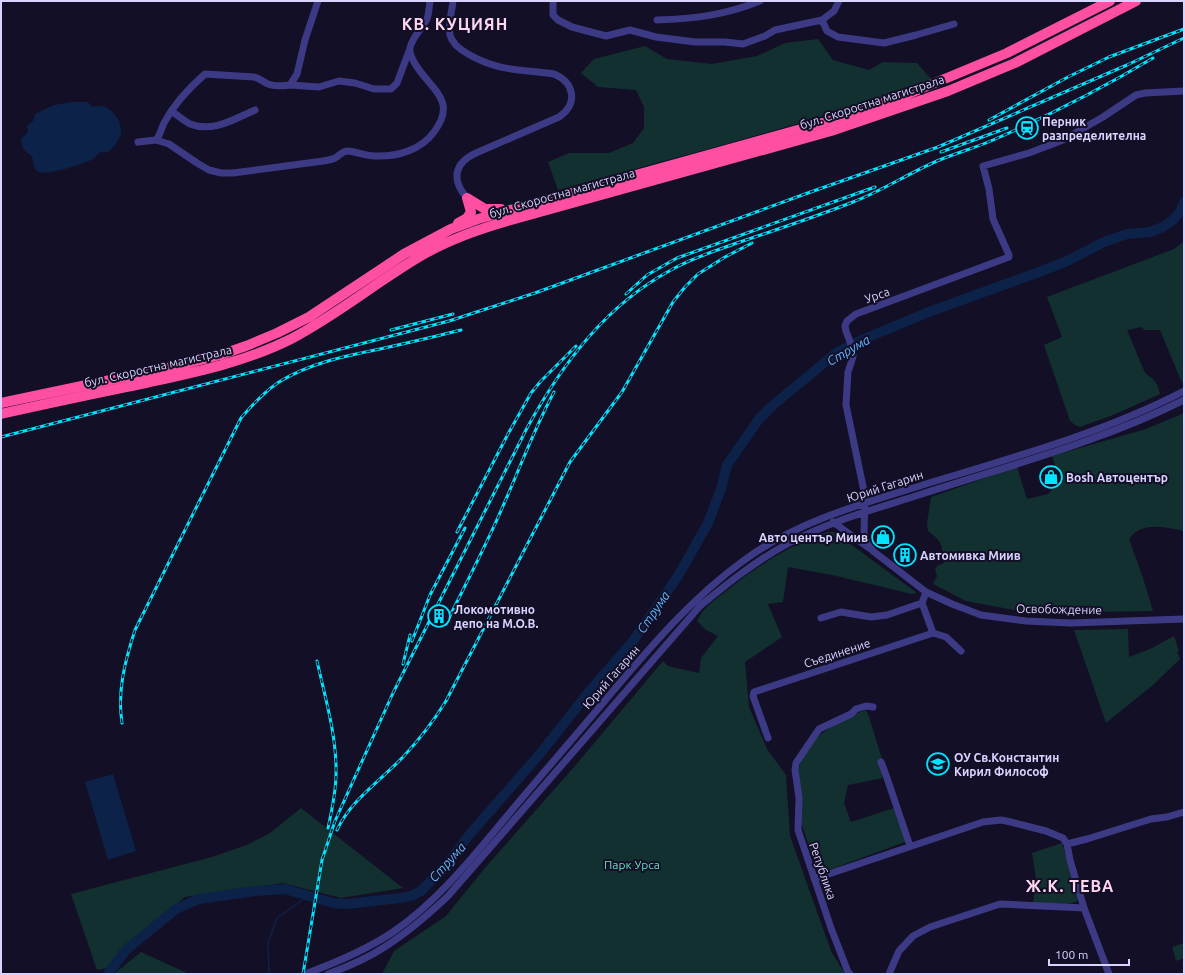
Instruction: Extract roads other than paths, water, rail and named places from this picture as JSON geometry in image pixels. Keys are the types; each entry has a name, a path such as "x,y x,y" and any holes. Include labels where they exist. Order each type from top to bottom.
{"highway":[{"name":"бул. Скоростна магистрала","path":"3,414 233,363 290,339 321,322 404,254 451,229 478,219 837,119 906,95 1006,53 1110,1"},
{"name":"бул. Скоростна магистрала","path":"2,403 177,366 220,355 246,346 277,334 351,296 427,252 464,235 511,220 830,131 948,91 1015,63 1136,1"},
{"path":"467,198 482,208 488,210 546,200"},
{"path":"438,235 465,220 470,215 471,209 467,198"}],"street":[{"path":"290,85 297,74 304,40 318,1"},
{"path":"156,140 180,98 205,74 254,77 259,78 268,84 279,86 290,85 319,87 339,82 355,83 374,89 391,89 397,83 410,48 427,18 430,1"},
{"path":"453,1 450,35 453,42 460,49 483,62 496,67 554,74 562,78 567,83 572,97 568,110 559,117 463,160 459,167 457,181 467,198"},
{"path":"553,1 553,15 558,20 572,27 606,36 630,30 667,39 743,44 765,36 775,30 822,20 834,11 839,1"},
{"path":"657,20 711,16 730,12 749,3 760,1"},
{"path":"822,20 827,31 838,37 884,43 954,24"},
{"path":"138,142 156,140 169,144 209,170 221,174 334,159 342,152 347,151 374,156 386,156 414,149 423,143 434,132 442,120 444,103 439,94 415,64 411,56 410,48"},
{"name":"Урса","path":"864,512 865,496 846,405 848,372 853,357 853,350 848,338 846,326 847,321 856,314 1009,257 993,219 989,189 983,166 1029,153 1063,140 1103,117 1136,95 1145,93 1184,91"},
{"path":"172,112 189,123 202,127 212,127 224,124 255,110"},
{"name":"Юрий Гагарин","path":"305,974 346,958 374,944 394,931 432,901 463,868 659,638 713,583 749,556 777,539 865,503 1104,426 1160,403 1184,391"},
{"name":"Юрий Гагарин","path":"328,974 354,964 383,949 423,919 448,896 700,606 737,577 787,543 833,522 1080,444 1120,429 1184,400"},
{"name":"Освобождение","path":"864,512 863,525 865,539 873,551 926,592 981,615 1026,621 1072,623 1184,619"},
{"path":"833,522 873,551"},
{"path":"926,592 922,603 933,632 946,637 961,651"},
{"path":"821,618 841,612 871,617 887,615 922,603"},
{"name":"Съединение","path":"768,738 753,696 754,692 933,632"},
{"name":"Република","path":"850,974 834,936 798,830 799,798 795,770 796,763 819,729 851,714 856,709 866,706 873,707"},
{"path":"881,762 910,846"},
{"path":"1067,844 1151,819 1167,817 1184,812"},
{"path":"814,879 983,822 1002,820 1053,833 1063,838 1067,844 1070,860 1084,908 1108,974"},
{"path":"889,974 898,951 913,936 930,927 1000,904 1084,908"}],"water":[{"path":"72,102 88,102 92,107 101,106 109,109 116,116 120,124 121,134 118,141 109,151 101,152 87,162 55,171 37,171 34,166 32,156 25,151 22,145 21,139 28,132 27,126 33,121 35,114 54,105"},
{"path":"113,774 136,851 108,860 85,782"}],"waterway":[{"name":"Струма","path":"108,974 125,951 132,945 176,909 199,899 255,891 285,889 333,903 347,904 400,898 411,896 421,891 447,864 470,834 539,755 588,693 633,641 678,576 708,523 721,489 727,465 759,419 772,406 836,353 864,339 926,313 1067,261 1104,242 1127,234 1150,232 1163,227 1173,220 1180,212 1184,202"},
{"path":"269,973 268,943 277,918 310,895"}],"railway":[{"path":"989,120 1068,77 1109,57 1184,29"},
{"path":"1,437 449,321 535,293 938,147 1127,65 1184,38"},
{"path":"303,974 322,860 335,821 393,693 527,428 555,381 571,359 606,318 626,300 648,284 695,258 864,198 937,161 986,143 1054,112 1114,81 1153,58"},
{"path":"941,152 1007,128"},
{"path":"626,294 647,275 677,258 875,187"},
{"path":"337,830 350,809 409,751 441,709 570,462 622,392 673,302 698,274 725,257 752,243"},
{"path":"391,330 453,314"},
{"path":"122,723 121,688 128,653 135,630 241,418 259,398 279,382 291,375 315,365 461,330"},
{"path":"457,532 531,393 576,346"},
{"path":"446,624 490,536 534,434 554,392"},
{"path":"412,641 430,595 465,528"},
{"path":"403,664 410,635"},
{"path":"317,661 333,731 336,760 335,788 328,828"}],"place":[{"name":"Перник разпределителна","path":"1027,128"},
{"name":"Bosh Автоцентър","path":"1051,477"},
{"name":"Авто център Миив","path":"883,537"},
{"name":"Автомивка Миив","path":"905,555"},
{"name":"Локомотивно депо на М.О.В.","path":"439,616"},
{"name":"ОУ Св.Константин Кирил Философ","path":"938,764"}],"district":[{"name":"КВ. КУЦИЯН","path":"455,24"},
{"name":"Ж.К. ТЕВА","path":"1070,886"}],"park label":[{"name":"Парк Урса","path":"632,864"}]}
